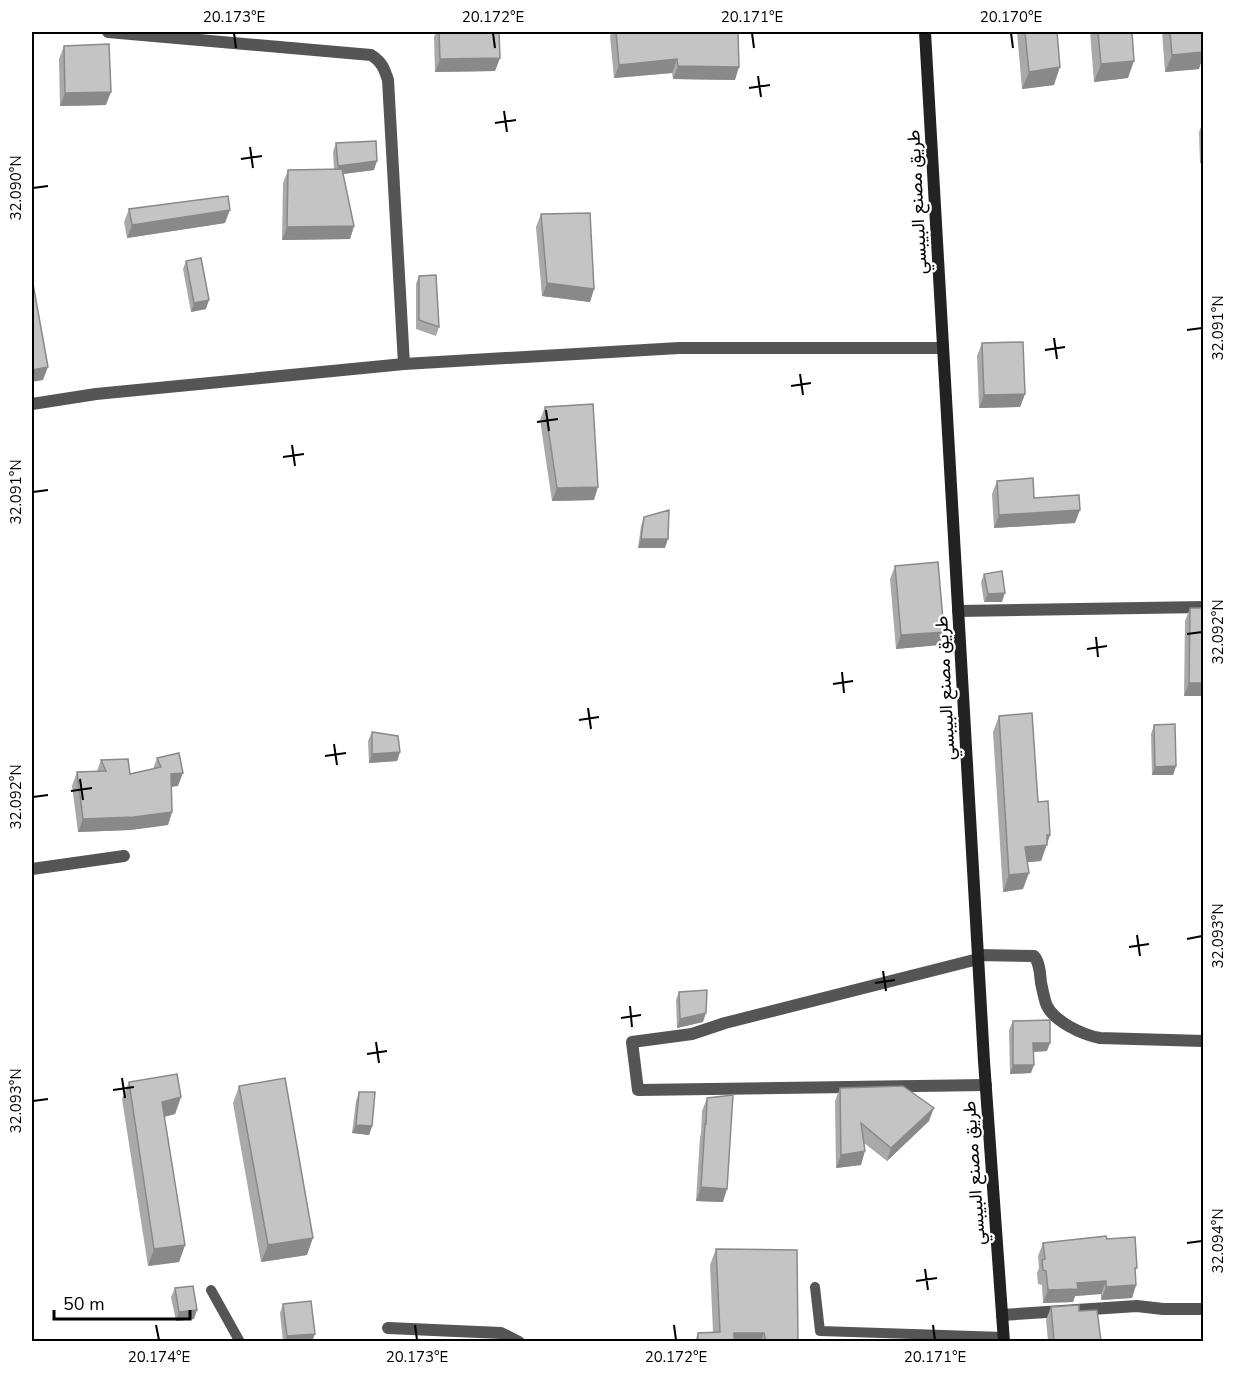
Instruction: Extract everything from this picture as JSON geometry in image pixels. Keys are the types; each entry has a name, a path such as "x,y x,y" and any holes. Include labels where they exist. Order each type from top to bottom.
{"main road":[{"name":"طريق مصنع البيبسي","path":"925,32 978,957 1004,1339"}],"street":[{"path":"108,32 370,55 379,60 388,80 404,364"},
{"path":"32,404 96,394 404,364 679,348 943,348"},
{"path":"958,612 1203,607"},
{"path":"32,868 124,856"},
{"path":"986,1084 638,1090 632,1042 692,1034 737,1020 978,957 1034,956 1038,962 1048,1008 1072,1028 1085,1035 1100,1038 1203,1041"},
{"path":"1002,1315 1137,1305 1163,1309 1203,1309"},
{"path":"388,1328 501,1332 519,1341"}],"lane":[{"path":"815,1287 820,1331 1004,1339"},
{"path":"211,1290 240,1341"}],"building":[{"path":"439,32 499,32 500,58 440,59"},
{"path":"616,32 738,32 739,67 678,66 677,59 619,65"},
{"path":"1025,32 1057,32 1060,67 1029,72"},
{"path":"1098,32 1132,32 1134,61 1101,64"},
{"path":"1170,32 1203,32 1203,52 1172,55"},
{"path":"109,44 111,92 65,93 64,46"},
{"path":"376,141 377,161 338,166 336,143"},
{"path":"342,169 354,226 287,227 288,170"},
{"path":"228,196 230,210 132,225 129,209"},
{"path":"590,213 594,289 547,283 541,214"},
{"path":"201,258 209,300 194,303 186,261"},
{"path":"436,275 439,327 419,320 419,276"},
{"path":"32,278 48,367 32,370"},
{"path":"1023,342 1025,394 984,395 982,343"},
{"path":"593,404 598,487 557,488 545,407"},
{"path":"1033,478 1034,498 1079,495 1080,510 999,515 997,481"},
{"path":"669,510 668,539 641,539 644,517"},
{"path":"938,562 944,632 901,635 895,566"},
{"path":"1002,571 1005,593 988,594 984,574"},
{"path":"1190,608 1203,608 1203,683 1189,683"},
{"path":"1032,713 1038,802 1048,801 1050,835 1047,835 1047,845 1025,847 1029,873 1009,875 999,716"},
{"path":"1175,724 1176,766 1155,767 1154,725"},
{"path":"372,732 398,736 400,752 372,754"},
{"path":"179,753 183,773 171,774 172,812 134,817 83,819 77,772 106,771 101,760 128,759 130,774 161,767 157,758"},
{"path":"707,990 706,1013 680,1019 679,992"},
{"path":"1050,1020 1050,1043 1033,1043 1034,1065 1013,1065 1013,1021"},
{"path":"177,1074 181,1097 162,1102 185,1245 154,1249 129,1082"},
{"path":"285,1078 313,1238 268,1245 239,1086"},
{"path":"903,1086 934,1108 891,1148 861,1123 865,1151 841,1155 840,1088"},
{"path":"359,1092 375,1092 372,1126 356,1125"},
{"path":"733,1095 727,1189 701,1187 707,1098"},
{"path":"1106,1236 1107,1239 1135,1237 1136,1285 1106,1287 1106,1281 1077,1283 1078,1289 1048,1290 1046,1271 1043,1270 1042,1260 1045,1259 1043,1243"},
{"path":"716,1249 797,1250 798,1341 766,1341 764,1333 734,1333 734,1341 698,1341 698,1333 720,1332"},
{"path":"193,1286 197,1310 179,1312 175,1288"},
{"path":"311,1301 315,1334 287,1336 283,1304"},
{"path":"1079,1305 1079,1311 1097,1310 1101,1341 1054,1341 1051,1307"}]}
